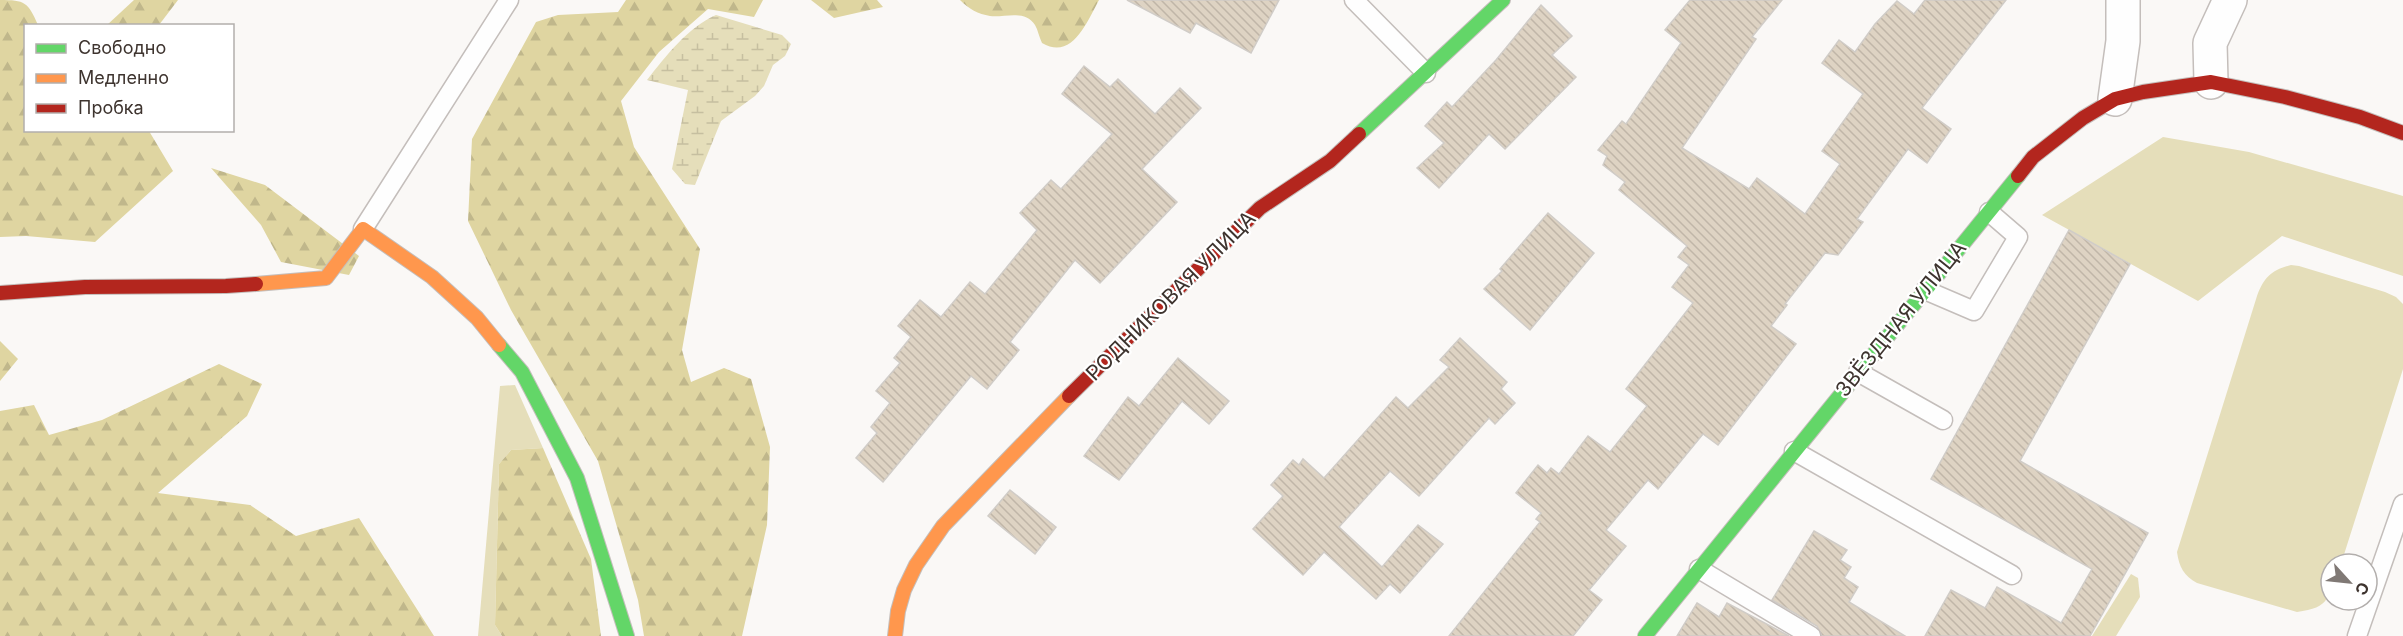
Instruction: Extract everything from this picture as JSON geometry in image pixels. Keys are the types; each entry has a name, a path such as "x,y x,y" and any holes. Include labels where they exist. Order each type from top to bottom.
{"street":[{"name":"РОДНИКОВАЯ УЛИЦА","path":"895,636 903,590 916,565 943,526 1031,434 1260,208 1330,161 1503,0"},
{"path":"2115,99 2123,41 2123,0"},
{"path":"2211,82 2210,43 2230,0"},
{"name":"ЗВЁЗДНАЯ УЛИЦА","path":"1645,636 2033,157 2083,118 2115,99 2144,92 2211,82 2285,97 2360,117 2403,133"},
{"path":"0,293 85,286 226,286 326,278 363,229 432,277 477,318 522,372 577,478 627,636"}],"lane":[{"path":"363,229 509,0"},
{"path":"1354,0 1426,73"},
{"path":"1925,290 1974,311 2018,237 1989,212"},
{"path":"1858,372 1943,420"},
{"path":"1794,451 2012,575"},
{"path":"2357,636 2403,504"},
{"path":"1699,568 1811,636"}],"green space":[{"path":"0,0 25,4 38,24 24,24 24,132 150,132 173,171 95,242 26,236 0,237"},
{"path":"134,0 178,0 160,24 108,24"},
{"path":"626,0 763,0 754,17 708,9 659,52 621,101 634,147 700,249 682,350 691,382 724,368 751,379 770,447 767,525 742,636 644,636 638,600 598,461 511,310 468,221 472,139 536,22 558,15 618,12"},
{"path":"811,0 877,0 883,7 834,18"},
{"path":"960,0 1099,0 1084,28 1077,36 1062,47 1053,47 1042,43 1035,25 1026,17 986,15 974,11"},
{"path":"716,15 782,35 791,44 785,56 773,65 764,86 755,96 721,121 695,185 685,184 672,169 688,90 647,80 686,35"},
{"path":"2163,137 2249,152 2403,196 2403,276 2282,236 2198,301 2042,215"},
{"path":"211,168 265,185 359,256 349,275 281,262 261,225"},
{"path":"2291,265 2299,266 2385,292 2396,297 2403,304 2403,369 2345,552 2319,552 2319,606 2297,612 2197,583 2183,570 2177,552 2257,296 2270,275"},
{"path":"0,341 18,359 0,381"},
{"path":"219,364 262,384 247,416 158,493 250,505 296,536 359,518 434,636 0,636 0,411 34,405 49,435 102,420"},
{"path":"515,385 543,448 511,450 499,464 495,625 502,636 478,636 500,386"},
{"path":"543,448 591,559 601,636 502,636 495,625 499,464 511,450"},
{"path":"2131,574 2138,578 2140,597 2116,636 2092,636"}],"building":[{"path":"1127,0 1279,0 1251,53 1196,23 1190,33"},
{"path":"1690,0 1782,0 1752,37 1756,39 1682,148 1749,189 1757,178 1805,214 1840,164 1822,151 1863,94 1822,63 1839,40 1855,52 1875,24 1897,1 1914,14 1925,0 2006,0 1922,108 1951,129 1927,163 1908,149 1857,219 1863,222 1838,255 1825,253 1785,304 1787,305 1771,326 1796,344 1718,445 1703,434 1658,489 1648,480 1606,530 1626,546 1589,590 1602,600 1573,636 1449,636 1540,522 1536,519 1541,513 1516,493 1538,465 1547,473 1551,468 1559,474 1588,436 1610,452 1647,406 1626,389 1693,303 1672,287 1689,265 1678,257 1687,246 1619,190 1625,182 1603,165 1607,156 1598,150 1622,121 1626,124 1681,43 1665,30"},
{"path":"1541,5 1572,36 1552,55 1576,77 1505,149 1489,134 1439,188 1417,168 1444,143 1425,126 1447,102 1452,107 1496,60"},
{"path":"1084,66 1110,87 1118,79 1155,114 1180,88 1201,108 1142,169 1177,202 1100,283 1075,260 1010,342 1019,350 987,389 971,376 883,482 856,458 877,433 871,427 890,403 876,391 900,363 894,358 911,337 898,326 920,300 941,317 970,282 985,294 1037,230 1020,213 1051,180 1061,189 1112,134 1062,94"},
{"path":"1548,213 1594,253 1530,330 1484,289 1502,271 1500,269"},
{"path":"2069,230 2130,264 2020,461 2148,533 2090,636 1925,636 1951,590 1985,608 1997,587 2061,623 2092,569 1931,479"},
{"path":"1460,338 1507,382 1501,389 1515,403 1495,424 1489,418 1419,496 1390,471 1339,527 1382,567 1418,525 1443,544 1400,593 1390,584 1376,599 1324,552 1303,575 1253,529 1283,496 1271,485 1293,460 1299,465 1303,459 1324,478 1396,397 1408,408 1449,367 1440,360"},
{"path":"1178,358 1229,401 1209,424 1182,401 1119,480 1084,456 1128,397 1139,406"},
{"path":"1010,490 1056,527 1035,554 988,516"},
{"path":"1814,531 1847,550 1840,560 1851,567 1844,578 1858,587 1849,602 1905,636 1822,636 1817,626 1772,600"},
{"path":"1697,603 1719,617 1727,603 1789,636 1677,636"}],"traffic: fast":[{"path":"1359,134 1503,0"},
{"path":"1645,636 2018,176"},
{"path":"499,345 522,372 577,478 627,636"}],"traffic: slow":[{"path":"256,284 326,278 363,229 432,277 477,318 499,345"},
{"path":"895,636 898,611 904,590 916,565 943,526 1069,396"}],"traffic: jam":[{"path":"2018,176 2033,157 2083,118 2115,99 2143,92 2211,82 2285,97 2360,117 2403,133"},
{"path":"1069,396 1260,208 1330,161 1359,134"},
{"path":"0,293 85,287 256,284"}]}
